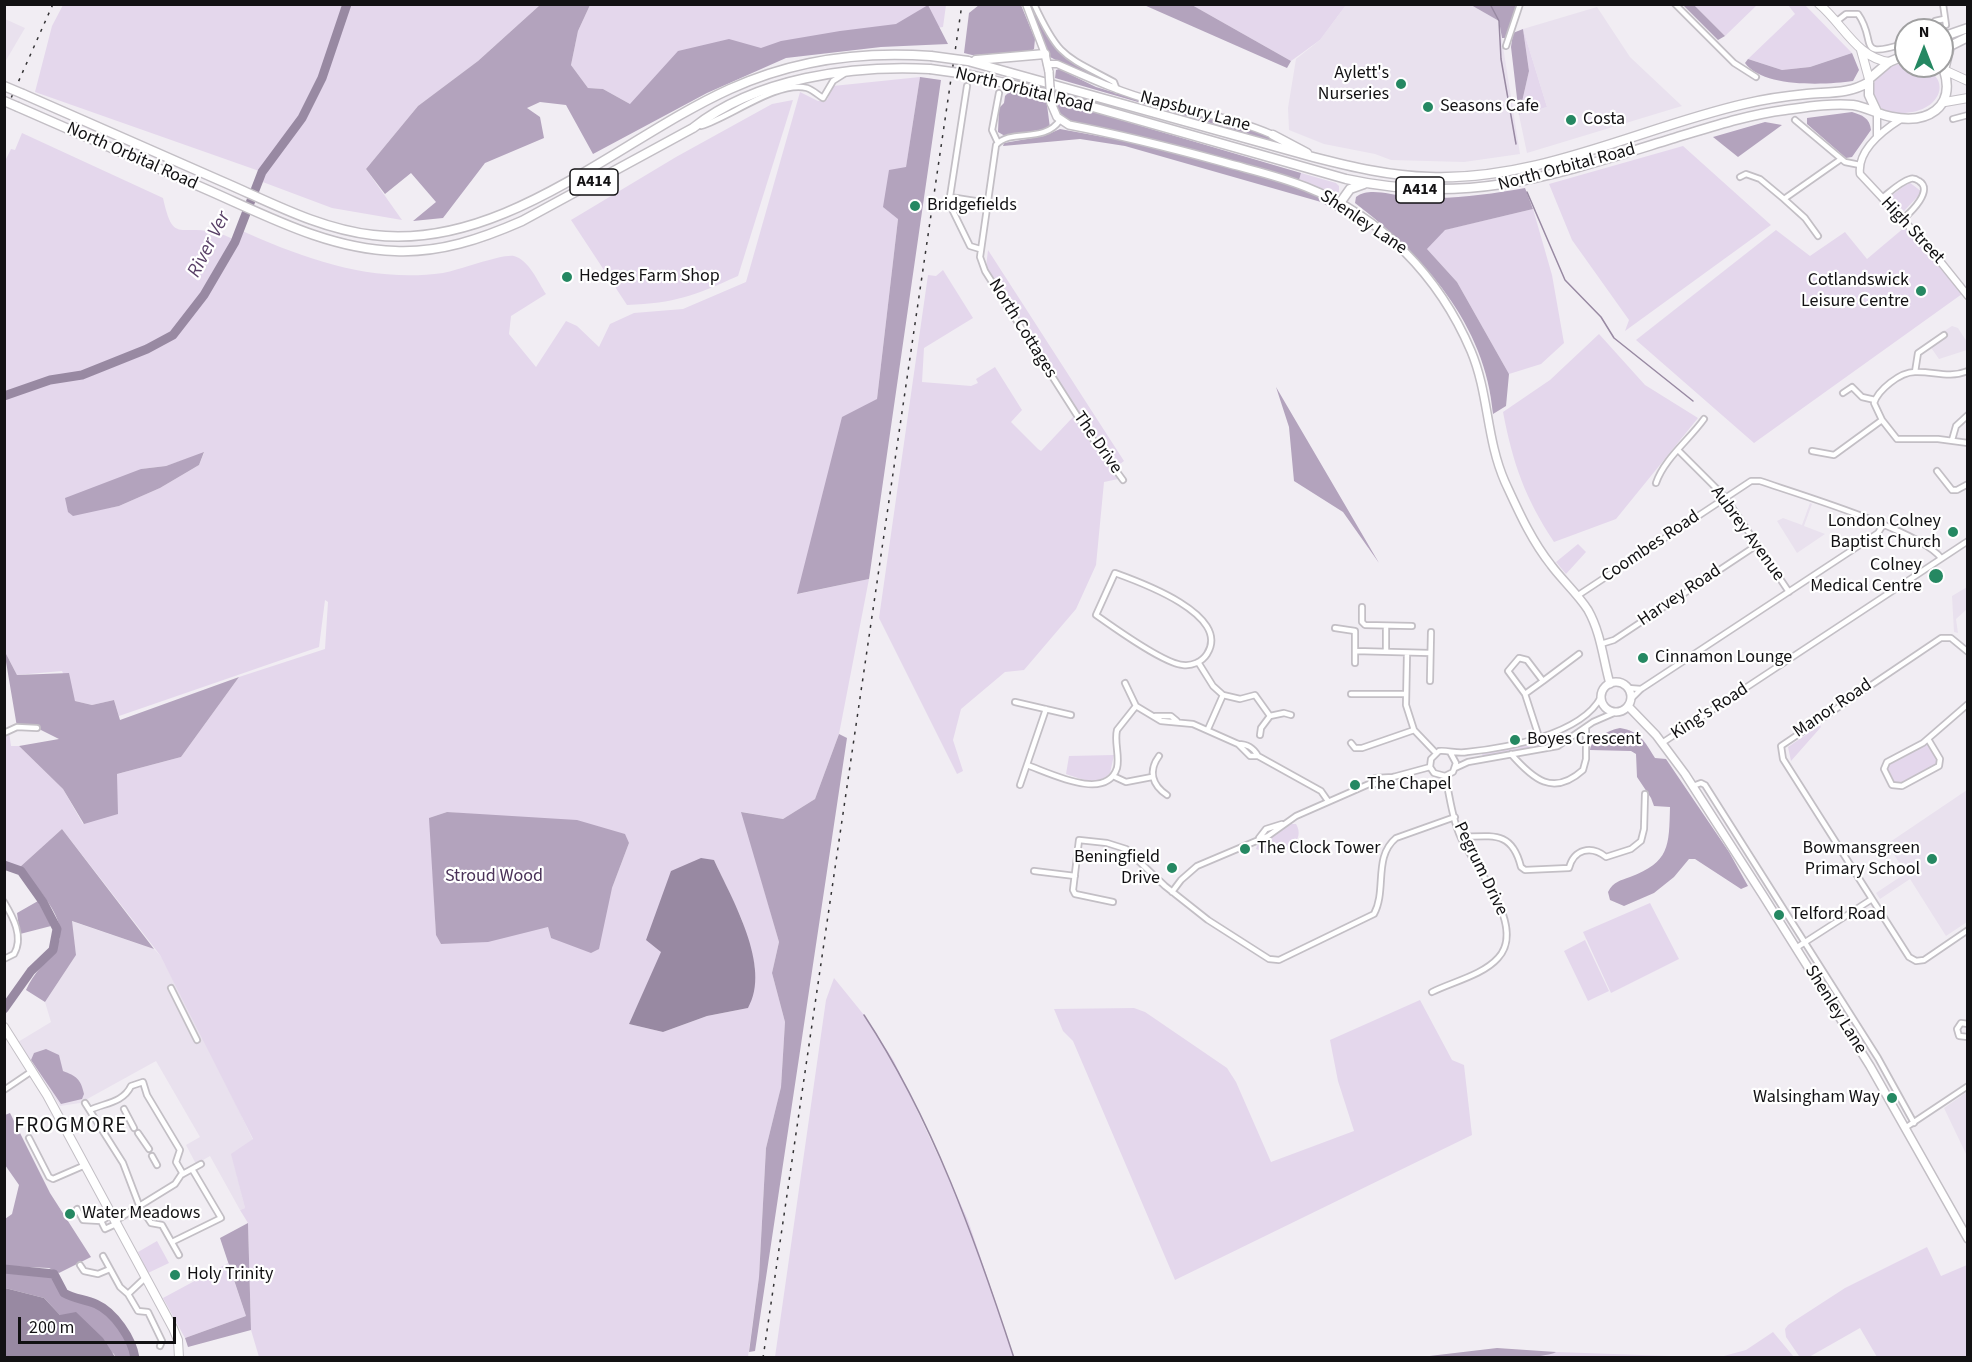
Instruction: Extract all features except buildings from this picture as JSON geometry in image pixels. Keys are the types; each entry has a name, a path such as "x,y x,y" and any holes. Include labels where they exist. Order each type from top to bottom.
{"highway":[{"path":"1954,44 1968,37"},
{"name":"North Orbital Road","path":"4,86 312,220 373,235 418,236 452,231 517,208 703,102 771,74 810,63 855,56 900,54 968,61 1074,88 1313,158 1401,176 1456,177 1506,172 1535,166 1732,107 1786,96 1853,90 1869,80"},
{"path":"968,61 1045,54"},
{"path":"1876,112 1869,95 1869,80 1894,60"},
{"name":"North Orbital Road","path":"4,101 314,235 364,248 396,251 446,248 495,234 693,128 706,117 760,93 812,78 901,68 966,74 1026,88 1327,174 1367,183 1424,190 1497,187 1563,173 1764,113 1847,105 1901,119"},
{"path":"1901,119 1931,114 1945,102 1948,85 1945,78"},
{"path":"1273,135 1313,158"},
{"path":"1327,174 1341,184 1344,194"},
{"path":"1340,203 1344,194 1356,186 1367,183"}],"main road":[{"path":"1819,4 1837,21 1861,50 1877,60 1889,62"},
{"path":"1861,50 1869,80"},
{"path":"1045,54 1053,113 1060,120"},
{"path":"1954,74 1968,81"},
{"path":"1945,102 1968,98"},
{"name":"Shenley Lane","path":"1060,120 1069,125 1148,141 1307,187 1340,203 1412,256 1454,318 1481,377 1492,447 1505,482 1536,544 1588,610 1601,644 1610,684"},
{"path":"1618,682 1628,688 1629,702 1616,712 1608,709 1601,697 1604,689 1610,684 1618,682"},
{"name":"Shenley Lane","path":"1629,702 1693,786 1796,948 1870,1066 1968,1239"},
{"path":"4,1027 32,1071 146,1277 173,1328 179,1353"}],"street":[{"path":"1026,4 1045,54"},
{"name":"Napsbury Lane","path":"1034,4 1054,44 1061,52 1114,82 1117,90"},
{"path":"1506,46 1520,4"},
{"path":"1675,4 1734,63 1756,77"},
{"path":"1837,21 1846,14 1858,14 1869,46 1875,50 1894,47"},
{"name":"Napsbury Lane","path":"1048,68 1057,64 1117,90 1227,117 1273,135"},
{"path":"693,128 796,88 806,88 823,98 833,81 847,73"},
{"path":"966,86 950,197 988,203"},
{"name":"North Cottages","path":"999,93 992,130 998,143 980,249 982,266 1071,407"},
{"path":"1876,112 1877,136"},
{"path":"1953,119 1968,115"},
{"path":"1795,120 1841,159 1849,164 1860,165 1863,154 1877,136 1901,119"},
{"path":"998,143 1047,132 1060,120"},
{"path":"1784,199 1841,159"},
{"name":"High Street","path":"1860,165 1862,177 1903,219 1968,296"},
{"path":"1740,177 1751,174 1805,218 1818,236"},
{"path":"1882,198 1909,180 1916,179 1922,183 1924,189 1922,196 1903,219"},
{"name":"North Cottages","path":"950,197 950,209 970,246 980,249"},
{"path":"1915,372 1918,353 1944,335"},
{"path":"1968,371 1952,376 1915,372 1882,390 1875,400 1875,406 1882,420 1895,438 1900,440 1952,440 1968,443"},
{"path":"1843,393 1852,387 1862,397 1875,400"},
{"name":"The Drive","path":"1071,407 1123,480"},
{"path":"1952,440 1956,426 1968,415"},
{"path":"1656,483 1660,472 1704,419"},
{"path":"1812,451 1834,455 1882,420"},
{"name":"Aubrey Avenue","path":"1679,451 1725,497 1789,592"},
{"path":"1937,471 1952,490 1968,484"},
{"name":"Coombes Road","path":"1577,596 1745,484 1760,481 1902,531 1937,553 1941,558"},
{"path":"1629,702 1641,689 1878,533 1883,525"},
{"name":"King's Road","path":"1662,743 1968,541"},
{"name":"Harvey Road","path":"1601,644 1614,640 1757,545"},
{"path":"1115,573 1172,598 1203,620 1211,634 1211,645 1198,662 1183,665 1173,663 1096,615 1115,573"},
{"path":"1362,607 1363,624 1412,626"},
{"path":"1386,626 1386,652"},
{"path":"1335,628 1355,631 1355,663"},
{"path":"1430,681 1431,632"},
{"name":"Manor Road","path":"1872,899 1783,759 1781,746 1941,638 1948,637 1968,652"},
{"path":"1355,651 1430,653"},
{"path":"1407,653 1405,694 1414,730 1436,752"},
{"path":"1526,694 1579,654"},
{"path":"1539,737 1526,694 1508,671 1519,658 1527,660 1543,681"},
{"path":"1198,662 1213,686 1223,695 1235,699 1255,695 1270,716"},
{"path":"1125,683 1136,706 1170,723 1177,721 1208,729 1238,744 1250,756 1258,756 1321,791 1328,801"},
{"path":"1628,688 1641,689"},
{"path":"1351,694 1405,694"},
{"path":"1208,729 1223,695"},
{"path":"1430,767 1431,759 1436,752 1443,750 1465,753 1539,737 1586,715 1593,710 1601,697"},
{"path":"1016,702 1071,715"},
{"path":"1928,739 1940,759 1939,766 1902,786 1892,785 1885,773 1885,764 1928,739 1968,704"},
{"path":"1027,765 1087,785 1102,784 1113,776 1118,765 1117,730 1136,706"},
{"path":"1020,784 1046,709"},
{"path":"1430,767 1438,775 1445,776 1455,768 1511,754 1558,746 1593,722 1616,712"},
{"path":"1260,735 1261,728 1270,716 1284,713 1292,715"},
{"path":"4,733 17,727 37,728"},
{"path":"1511,754 1538,781 1552,783 1568,780 1583,770 1586,763 1586,728"},
{"path":"1351,743 1355,748 1362,748 1414,730"},
{"path":"1450,752 1455,759 1455,768"},
{"path":"1159,756 1154,763 1152,777 1159,790 1167,795"},
{"path":"1172,892 1181,880 1197,866 1277,831 1282,824 1328,801 1370,784 1383,784 1393,777 1430,767"},
{"path":"1113,776 1126,782 1152,777"},
{"name":"Pegrum Drive","path":"1432,992 1492,963 1502,954 1507,942 1508,931 1502,913 1461,837 1445,776"},
{"name":"Shenley Lane","path":"1693,786 1706,784 1803,943 1878,1058 1914,1123"},
{"path":"1461,837 1485,837 1510,842 1516,848 1521,867 1525,870 1569,868 1573,859 1581,852 1592,850 1606,857 1636,845 1643,836 1645,794"},
{"path":"1113,902 1075,894 1079,840 1107,843 1135,855 1172,892 1232,937 1269,958 1279,960 1374,914 1383,856 1389,844 1396,838 1455,817"},
{"path":"1034,871 1075,876"},
{"path":"1796,948 1872,899 1909,957 1916,961 1924,960 1968,930"},
{"path":"4,902 14,920 18,948 4,960"},
{"path":"171,988 197,1040"},
{"path":"1968,1024 1961,1023 1957,1029 1959,1036 1968,1037"},
{"path":"4,1090 32,1071"},
{"path":"90,1110 119,1101 128,1094 131,1086 143,1082 147,1095 180,1150 176,1162 183,1174"},
{"path":"1905,1128 1968,1086"},
{"path":"85,1103 123,1163 139,1205 151,1223 162,1225 179,1255"},
{"path":"124,1109 149,1149"},
{"path":"29,1138 49,1176 53,1179 84,1166"},
{"path":"152,1156 157,1165"},
{"path":"101,1221 107,1229 114,1220 175,1184 183,1174 201,1164"},
{"path":"172,1242 221,1218 192,1169"},
{"path":"77,1209 83,1220 114,1220"},
{"path":"103,1256 120,1287 129,1294 138,1311 148,1312 162,1341 160,1346"},
{"path":"80,1265 84,1271 98,1274 110,1269"},
{"path":"129,1294 146,1277"}],"shaded area":[{"path":"63,5 540,5 478,61 418,106 366,169 402,220 332,208 260,181 262,172 35,92 52,26"},
{"path":"590,5 946,5 943,27 786,48 630,104 603,89 588,88 571,65 578,31"},
{"path":"1192,5 1346,5 1320,40 1291,61"},
{"name":"Aylett's Nurseries","path":"1346,5 1471,5 1499,21 1520,154 1464,162 1391,160 1375,154 1324,144 1289,130 1288,108 1296,59 1320,40"},
{"path":"1694,5 1757,5 1725,36"},
{"path":"1788,5 1805,5 1852,53 1810,67 1782,70 1748,59 1795,14"},
{"path":"1597,7 1630,57 1682,106 1527,153 1519,115 1547,107 1523,29"},
{"path":"5,19 25,28 5,62"},
{"path":"1523,29 1547,107 1519,115 1529,71"},
{"path":"1893,66 1894,78 1936,78 1940,88 1937,97 1920,110 1905,113 1890,112 1879,106 1874,98 1873,89 1876,79 1883,71"},
{"path":"920,77 898,219 877,399 798,594 869,579 839,734 815,799 783,819 742,812 779,942 772,973 785,1022 781,1087 766,1148 759,1277 748,1357 259,1357 251,1330 248,1223 240,1210 245,1208 231,1154 253,1139 160,955 62,829 20,867 5,863 5,735 9,732 11,746 19,746 63,789 83,824 117,774 181,757 239,677 325,649 328,602 325,600 319,647 119,716 114,700 92,705 75,701 62,671 17,675 4,650 4,163 11,149 15,150 22,133 163,198 174,227 216,233 236,240 240,230 314,259 364,271 390,275 443,273 500,257 514,256 529,267 546,294 511,316 509,334 536,367 566,321 577,326 599,347 610,324 634,313 683,309 746,282 800,92 818,101 827,100 833,86","holes":["204,453 199,465 160,488 119,506 80,513 141,469 166,466","447,812 492,816 629,843 612,888 551,938 548,927 441,944 436,934 430,818","714,860 742,920 755,967 748,1008 707,1016 663,1032 629,1024 662,952"]},
{"path":"793,100 738,276 684,297 627,305 571,220 676,157 772,104"},
{"path":"1683,146 1771,225 1625,331 1629,320 1572,240 1549,184"},
{"path":"1301,173 1336,183 1339,186 1339,192 1333,195 1299,180"},
{"path":"1909,182 1922,192 1904,211 1890,197"},
{"path":"1533,209 1552,275 1564,343 1541,364 1509,374 1457,282 1427,249 1444,230"},
{"path":"1905,227 1962,294 1754,443 1636,340 1776,230 1810,256 1845,232 1867,259"},
{"path":"988,250 1124,461 1116,467 1082,420 1039,351 1042,349 1025,322 1021,324 986,267"},
{"path":"943,270 973,318 924,348 922,382 971,386 978,383 976,379 995,367 1022,410 1011,422 1038,449 1041,451 1073,417 1118,479 1104,482 1096,565 1076,609 1024,670 1005,672 961,709 953,740 963,771 957,774 879,618 928,275 936,276"},
{"path":"1952,326 1958,328 1967,342 1967,350 1939,359 1927,342"},
{"path":"1599,334 1645,385 1698,418 1616,519 1554,542 1521,480 1503,412 1550,380"},
{"path":"1810,503 1812,504 1804,526 1825,534 1797,553 1777,521 1783,518 1802,525"},
{"path":"1578,544 1586,552 1566,574 1556,562"},
{"path":"1967,587 1967,609 1956,619 1958,633 1954,632 1952,596"},
{"path":"1820,725 1821,727 1791,761 1788,747"},
{"path":"1552,736 1556,743 1548,747 1484,757 1481,753"},
{"path":"1926,744 1931,745 1938,760 1936,767 1902,784 1895,785 1886,770 1887,763"},
{"path":"1114,755 1110,773 1100,780 1089,781 1066,774 1069,756"},
{"name":"Bowmansgreen Primary School","path":"1967,790 1967,922 1946,936 1910,879 1880,899 1876,893 1906,873 1887,844"},
{"path":"1291,824 1296,824 1298,830 1298,836 1293,845 1272,855 1256,849 1258,843 1273,837"},
{"path":"701,858 714,860 747,933 753,953 755,973 754,991 748,1008 707,1016 663,1032 629,1024 661,952 646,940 671,871"},
{"path":"1650,903 1679,959 1611,993 1583,932"},
{"path":"71,921 154,949 160,955 205,1039 253,1140 232,1155 245,1208 240,1210 210,1156 196,1164 186,1145 200,1137 156,1061 80,1103 60,1106 18,1042 51,1022 45,1002 76,955"},
{"path":"1585,940 1609,991 1588,1001 1564,951"},
{"path":"834,978 864,1015 894,1061 968,1220 1014,1357 775,1357 826,1000"},
{"path":"1420,1000 1452,1060 1464,1065 1472,1135 1175,1280 1073,1041 1063,1031 1054,1009 1134,1008 1145,1012 1227,1068 1236,1082 1271,1162 1354,1131 1338,1081 1330,1040"},
{"path":"1967,1092 1967,1156 1944,1108"},
{"path":"157,1241 169,1263 148,1273 138,1252"},
{"path":"1927,1247 1941,1276 1967,1265 1967,1357 1877,1357 1860,1328 1809,1357 1799,1356 1786,1337 1785,1329 1788,1325 1845,1288"},
{"path":"228,1263 246,1316 185,1338 163,1298"},
{"path":"5,1288 44,1298 60,1315 76,1312 103,1338 115,1357 5,1357"},
{"path":"1773,1332 1794,1357 1720,1357 1746,1350"},
{"path":"1556,1352 1698,1357 1514,1358"}],"green space":[{"path":"540,5 590,5 578,31 571,65 588,88 603,89 630,104 678,51 729,39 761,48 781,41 896,24 928,5 948,44 881,47 786,58 707,93 593,154 566,105 540,102 527,108 540,117 544,138 485,163 443,218 413,221 436,202 411,173 385,194 366,169 418,106 478,61"},
{"path":"979,5 1021,5 1035,39 1034,49 1029,53 972,55 964,53 969,13"},
{"path":"1144,5 1192,5 1291,61 1287,68"},
{"path":"1471,5 1518,5 1507,38 1502,38 1499,21"},
{"path":"1683,5 1694,5 1725,36 1718,40"},
{"path":"1036,14 1054,46 1077,66 1100,78 1099,82 1050,57 1034,15"},
{"path":"1523,29 1529,71 1519,115 1511,47 1513,33"},
{"path":"1852,53 1859,70 1853,81 1812,84 1780,81 1754,71 1745,63 1748,59 1782,70 1810,67"},
{"path":"1059,69 1096,87 1139,100 1211,115 1277,139 1276,142 1055,78 1056,70"},
{"path":"920,77 941,80 869,579 797,594 842,417 877,399 898,219 883,207 889,170 906,167"},
{"path":"1013,88 1046,97 1050,128 1005,136 998,132 999,108 1004,103 1005,96"},
{"path":"1056,101 1301,173 1299,180 1178,146 1068,120 1057,110"},
{"path":"1852,112 1865,118 1871,130 1852,157 1846,158 1807,124 1807,118"},
{"path":"1765,122 1782,125 1738,157 1713,137"},
{"path":"1060,129 1153,146 1266,177 1314,194 1357,219 1355,223 1321,202 1125,146 1080,139 1003,146 1004,143 1044,136"},
{"path":"1525,188 1533,209 1445,230 1427,249 1457,282 1509,374 1506,406 1493,414 1488,382 1478,351 1447,295 1404,245 1355,203 1356,197 1367,192 1450,198"},
{"path":"1276,387 1379,563 1343,512 1294,481 1289,427"},
{"path":"204,452 199,465 160,488 119,506 73,516 68,512 65,498 141,469 166,466"},
{"path":"4,650 17,675 69,673 75,701 92,705 114,700 120,720 239,677 181,757 117,774 118,814 84,824 63,789 19,746 59,739 37,728 17,727"},
{"path":"1620,728 1637,735 1645,742 1655,758 1666,759 1729,852 1748,886 1741,889 1695,859 1689,859 1674,877 1654,893 1624,906 1610,900 1608,892 1615,883 1643,871 1660,859 1665,851 1670,821 1670,807 1654,806 1637,777 1636,754 1631,751 1590,750 1601,736"},
{"path":"839,734 847,738 755,1351 749,1352 759,1277 766,1148 781,1087 785,1022 772,973 779,942 741,812 783,819 815,799"},
{"name":"Stroud Wood","path":"447,812 577,820 625,834 629,843 612,888 599,949 591,953 551,938 548,927 488,942 441,944 436,935 429,818"},
{"path":"62,829 154,949 72,921 76,955 45,1002 26,990 56,948 60,938 60,927 50,905 20,867"},
{"path":"38,901 51,926 20,934 17,913"},
{"path":"46,1049 59,1055 63,1071 79,1081 84,1094 82,1099 61,1104 31,1060 34,1053"},
{"path":"10,1113 50,1193 91,1257 59,1273 49,1268 5,1266 5,1219 12,1214 19,1185 5,1165 5,1115"},
{"path":"248,1223 251,1330 188,1347 185,1338 246,1316 220,1238"},
{"path":"5,1271 53,1276 62,1295 94,1306 115,1323 124,1336 132,1357 115,1357 60,1315 44,1298 5,1288"},
{"path":"1497,1348 1556,1352 1513,1358 1421,1357"}],"waterway":[{"name":"River Ver","path":"4,396 50,380 82,375 147,349 173,335 204,295 235,242 262,172 302,118 322,78 347,4"},
{"path":"1490,4 1499,21 1501,59 1516,144"},
{"path":"1527,192 1565,280 1601,317 1614,338 1693,401"},
{"name":"River Ver","path":"4,865 21,871 43,902 57,929 53,950 31,971 4,1009"},
{"path":"864,1015 889,1055 932,1138 968,1225 1014,1358"},
{"name":"River Ver","path":"4,1269 54,1274 64,1293 96,1304 115,1319 126,1334 135,1358"}],"railway":[{"path":"4,114 53,4"},
{"path":"763,1358 962,4"}],"place":[{"name":"Aylett's Nurseries","path":"1401,84"},
{"name":"Seasons Cafe","path":"1428,107"},
{"name":"Costa","path":"1571,120"},
{"name":"Bridgefields","path":"915,206"},
{"name":"Hedges Farm Shop","path":"567,277"},
{"name":"Cotlandswick Leisure Centre","path":"1921,291"},
{"name":"London Colney Baptist Church","path":"1953,532"},
{"name":"Colney Medical Centre","path":"1936,576"},
{"name":"Cinnamon Lounge","path":"1643,658"},
{"name":"Boyes Crescent","path":"1515,740"},
{"name":"The Chapel","path":"1355,785"},
{"name":"The Clock Tower","path":"1245,849"},
{"name":"Bowmansgreen Primary School","path":"1932,859"},
{"name":"Beningfield Drive","path":"1172,868"},
{"name":"Telford Road","path":"1779,915"},
{"name":"Walsingham Way","path":"1892,1098"},
{"name":"Water Meadows","path":"70,1214"},
{"name":"Holy Trinity","path":"175,1275"}],"district":[{"name":"FROGMORE","path":"71,1127"}]}
